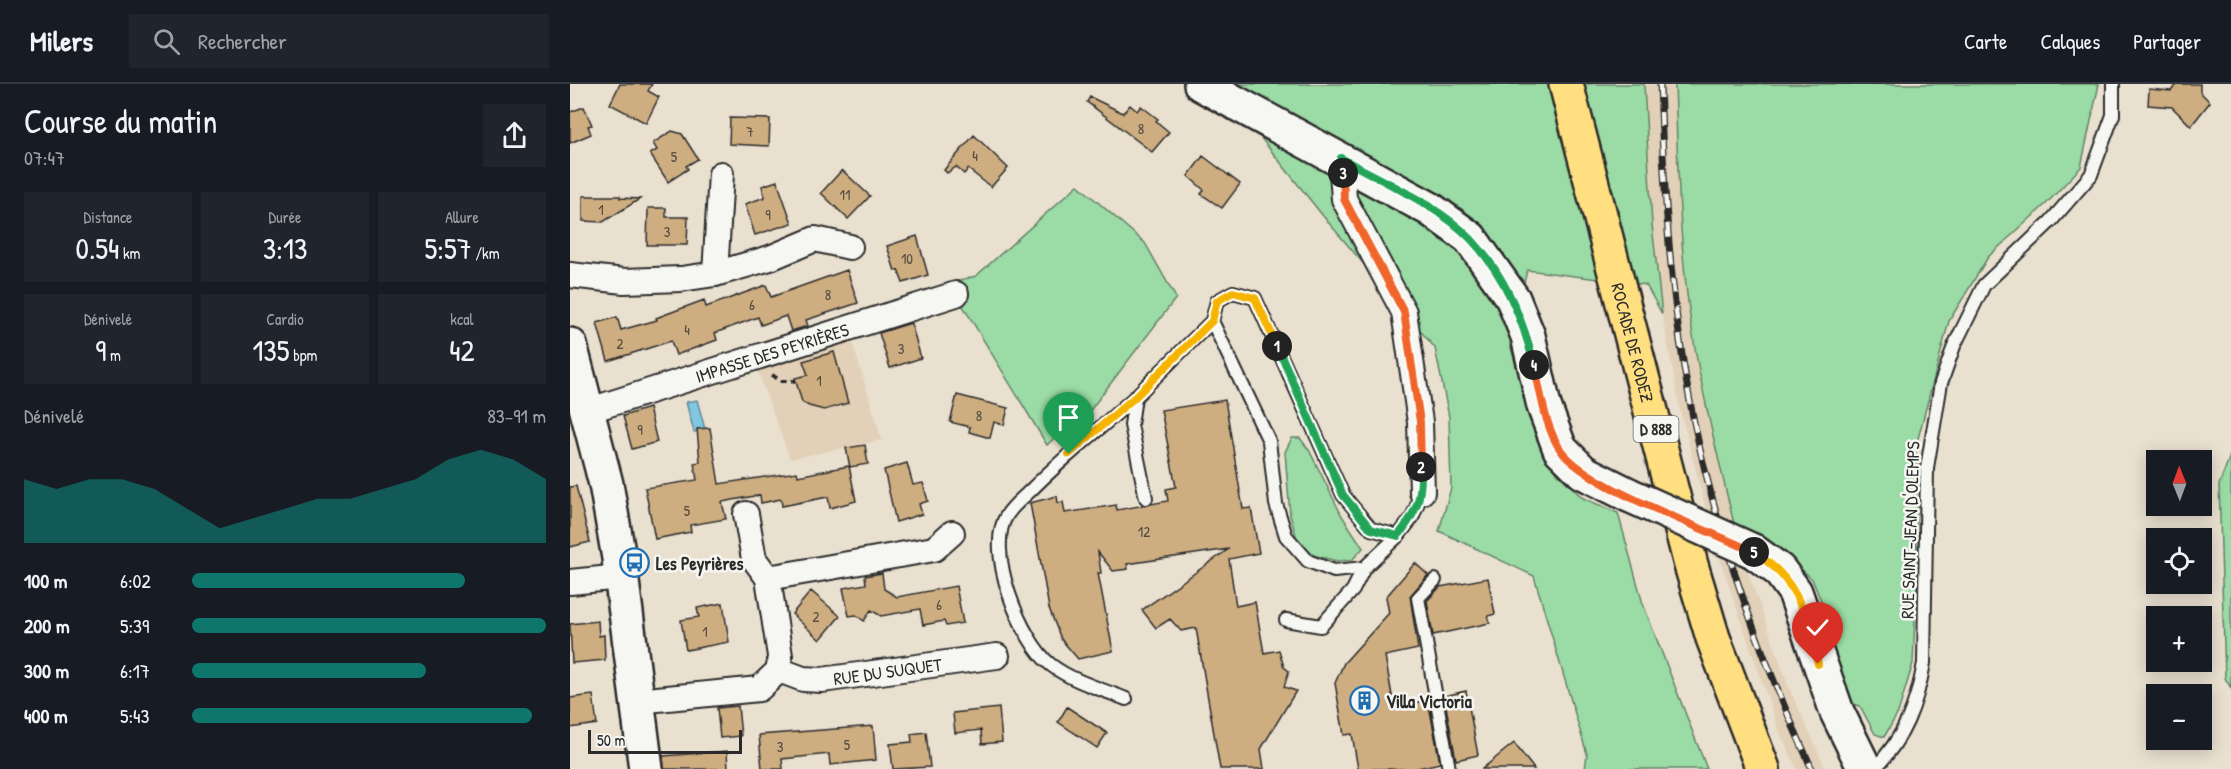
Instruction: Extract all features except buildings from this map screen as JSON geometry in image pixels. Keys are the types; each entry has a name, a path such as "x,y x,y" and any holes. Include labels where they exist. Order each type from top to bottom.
{"highway":[{"name":"ROCADE DE RODEZ","path":"1544,84 1674,586 1697,662 1738,769"},
{"name":"ROCADE DE RODEZ","path":"1566,84 1691,565 1713,638 1763,769"}],"street":[{"path":"1201,84 1430,208 1470,238 1513,299 1528,336 1544,406 1560,449 1583,472 1753,551 1779,570 1795,592 1837,712 1865,769"},
{"path":"1341,158 1344,199 1404,312 1420,422 1422,492"},
{"path":"715,274 721,174"},
{"path":"570,274 624,280 681,279 715,274 770,258 815,239 850,247"},
{"name":"IMPASSE DES PEYRIÈRES","path":"587,411 956,294"},
{"path":"570,345 606,484 621,577 646,769"},
{"path":"637,701 759,689 779,670 780,656 768,578 754,560 746,514"},
{"path":"768,578 934,549 952,533"},
{"path":"570,582 621,577"},
{"name":"RUE DU SUQUET","path":"779,670 803,679 822,680 998,656"}],"lane":[{"name":"RUE SAINT-JEAN D'OLEMPS","path":"1874,769 1903,733 1920,685 1924,663 1927,468 1941,383 1954,346 1984,285 2051,221 2091,175 2113,115 2113,84"},
{"path":"1126,699 1085,683 1050,664 1027,635 1014,611 1001,559 1000,538 1006,515 1046,475 1135,397 1212,321 1217,301 1233,292 1255,298 1343,495 1371,529 1398,536"},
{"path":"1212,321 1269,441 1276,504 1286,536 1308,561 1334,571 1364,568"},
{"path":"1135,397 1131,425 1146,498"},
{"path":"1287,620 1321,626 1353,590 1364,568 1398,536 1412,518 1422,492"},
{"path":"1435,580 1418,597 1449,769"}],"shaded area":[{"path":"1644,84 1675,84 1683,242 1692,334 1709,420 1734,524 1706,509 1680,410 1662,314 1652,225"},
{"path":"848,328 882,440 790,459 753,359"},
{"path":"1717,551 1744,561 1790,690 1826,769 1797,769 1779,731"}],"green space":[{"path":"1218,84 1644,84 1652,225 1662,314 1646,285 1527,270 1510,344 1533,429 1557,473 1583,498 1618,513 1643,604 1707,769 1585,769 1587,754 1534,576 1439,531 1451,488 1449,417 1435,348 1323,216"},
{"path":"1675,84 2099,84 2081,167 2047,203 1988,257 1949,321 1916,446 1917,572 1913,663 1898,713 1884,737 1875,734 1860,706 1847,702 1836,674 1828,618 1812,579 1783,552 1734,524 1702,383 1688,305 1680,210"},
{"path":"1078,185 1145,243 1176,298 1088,413 1080,414 1047,445 949,283 976,276"},
{"path":"1292,438 1300,438 1309,450 1342,516 1363,548 1352,560 1337,561 1313,555 1297,539 1290,515 1285,452"},
{"path":"2231,453 2231,688 2225,678 2219,485"}],"water":[{"path":"697,400 705,429 694,432 686,402"}],"railway":[{"path":"1660,84 1674,296 1694,422 1716,511 1743,599 1793,727 1812,769"}],"place":[{"name":"Les Peyrières","path":"635,563"},
{"name":"Villa Victoria","path":"1365,701"}],"route":[{"path":"1069,454 1135,397 1212,321 1217,301 1233,292 1255,298 1311,418 1343,495 1371,529 1398,536 1412,518 1422,492 1420,422 1404,312 1344,199 1341,158 1430,208 1470,238 1513,299 1528,336 1544,406 1555,440 1567,458 1590,476 1753,551 1772,563 1787,579 1795,592 1818,664"}]}
